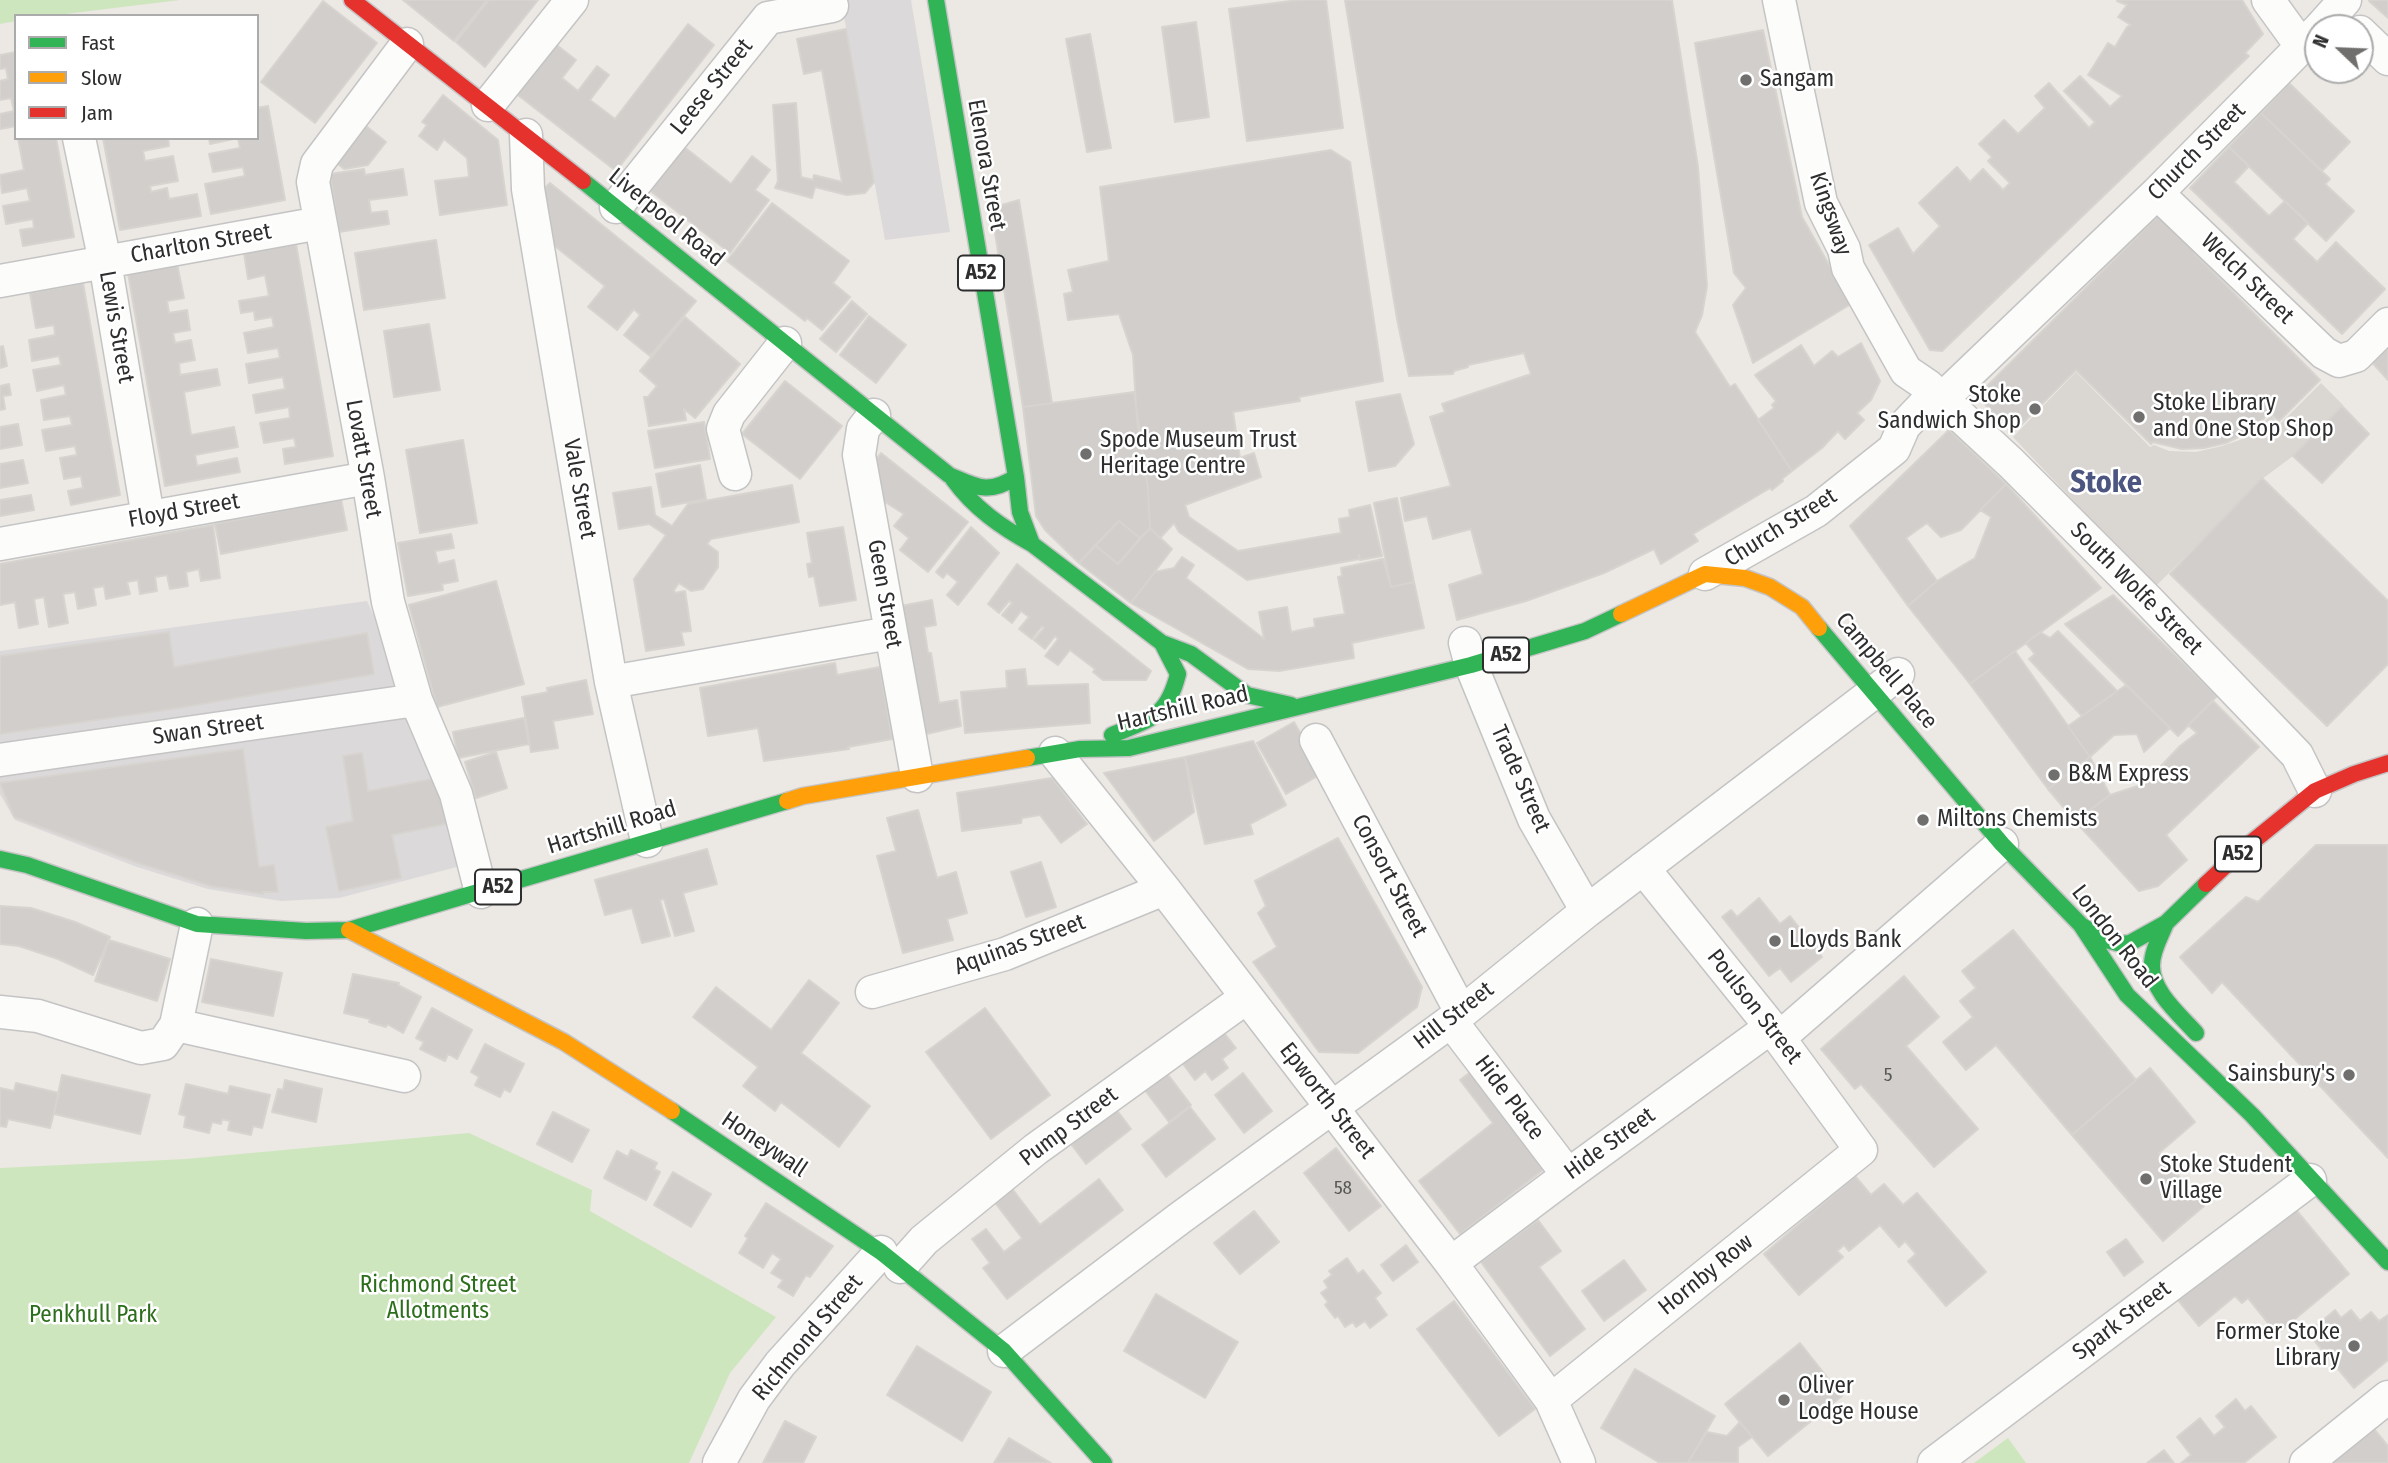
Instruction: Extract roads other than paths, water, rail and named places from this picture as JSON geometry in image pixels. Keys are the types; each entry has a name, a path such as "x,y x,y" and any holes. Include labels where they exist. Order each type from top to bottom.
{"main road":[{"name":"Elenora Street","path":"936,0 1020,512 1032,544"},
{"name":"Liverpool Road","path":"369,5 407,44 526,135 949,475 965,498 1003,529 1032,544 1162,643 1191,654 1247,695"},
{"name":"Liverpool Road","path":"949,475 984,489 999,489 1016,477"},
{"name":"Church Street","path":"1247,695 1297,706 1468,654 1584,631 1705,574"},
{"name":"Campbell Place","path":"1705,574 1745,579 1770,587 1802,607 1887,683 2002,844"},
{"name":"Liverpool Road","path":"1157,716 1173,694 1178,674 1162,643"},
{"name":"Hartshill Road","path":"5,853 27,865 197,924 306,931 349,930 803,796 1067,751 1129,748 1297,706"},
{"name":"Hartshill Road","path":"1067,751 1157,716"},
{"name":"A52","path":"2081,925 2106,940 2121,944 2130,943 2166,923 2241,851 2315,791 2388,763"},
{"name":"London Road","path":"2002,844 2081,925 2127,995 2252,1115 2388,1262"},
{"name":"London Road","path":"2166,923 2155,952 2152,970 2167,1002 2203,1040"},
{"name":"Honeywall","path":"349,930 564,1042 667,1107 890,1259 1004,1351 1104,1463"},
{"name":"London Road","path":"2218,1060 2252,1115"}],"street":[{"path":"488,105 572,0"},
{"name":"Kingsway","path":"1779,0 1821,203 1844,249 1848,268 1906,371 1935,393"},
{"path":"2267,0 2304,16"},
{"name":"Leese Street","path":"616,207 768,18 832,6"},
{"name":"Lovatt Street","path":"407,44 317,164 313,183 368,478 388,602 416,700 456,794 481,892"},
{"path":"2374,46 2388,59"},
{"name":"Church Street","path":"1705,574 1816,511 1895,449 1904,426 1935,393 2157,193 2304,49"},
{"name":"Vale Street","path":"526,135 528,189 611,682 647,841"},
{"name":"Lewis Street","path":"79,140 105,262 148,517"},
{"name":"Welch Street","path":"2157,193 2323,353 2339,360 2356,356 2388,324"},
{"name":"Charlton Street","path":"0,281 320,223"},
{"path":"735,474 723,429 729,414 785,344"},
{"name":"South Wolfe Street","path":"1935,393 2011,463 2146,598 2297,755 2315,791"},
{"name":"Geen Street","path":"874,415 863,429 859,455 917,776"},
{"name":"Floyd Street","path":"0,544 368,478"},
{"path":"611,682 890,632"},
{"name":"Trade Street","path":"1468,654 1534,819 1587,911"},
{"name":"Hill Street","path":"1004,1351 1180,1218 1456,1017 1587,911 1887,683"},
{"name":"Swan Street","path":"0,760 416,700"},
{"name":"Consort Street","path":"1316,740 1456,1017"},
{"name":"Epworth Street","path":"1067,751 1164,889 1451,1263 1551,1400 1579,1463"},
{"name":"Hide Street","path":"1451,1263 1568,1175 1775,1032 2002,844"},
{"name":"Poulson Street","path":"1643,868 1775,1032 1861,1150"},
{"name":"Aquinas Street","path":"872,992 1005,954 1164,889"},
{"path":"2,1020 38,1016 141,1048 163,1044 176,1025 197,924"},
{"name":"Pump Street","path":"890,1259 924,1240 1036,1149 1247,997"},
{"name":"Hide Place","path":"1456,1017 1568,1175"},
{"path":"176,1025 404,1076"},
{"name":"Hornby Row","path":"1551,1400 1861,1150"},
{"name":"Spark Street","path":"1934,1463 2310,1180"},
{"name":"Richmond Street","path":"719,1463 754,1399 780,1364 890,1259"},
{"path":"2306,1463 2388,1397"}],"place":[{"name":"Sangam","path":"1746,80"},
{"name":"Stoke Sandwich Shop","path":"2035,409"},
{"name":"Stoke Library and One Stop Shop","path":"2139,417"},
{"name":"Spode Museum Trust Heritage Centre","path":"1086,454"},
{"name":"B&M Express","path":"2054,775"},
{"name":"Miltons Chemists","path":"1923,820"},
{"name":"Lloyds Bank","path":"1775,941"},
{"name":"Sainsbury's","path":"2349,1075"},
{"name":"Stoke Student Village","path":"2146,1179"},
{"name":"Former Stoke Library","path":"2354,1346"},
{"name":"Oliver Lodge House","path":"1784,1400"}],"district":[{"name":"Stoke","path":"2106,484"}],"park label":[{"name":"Richmond Street Allotments","path":"438,1299"},
{"name":"Penkhull Park","path":"93,1316"}]}
